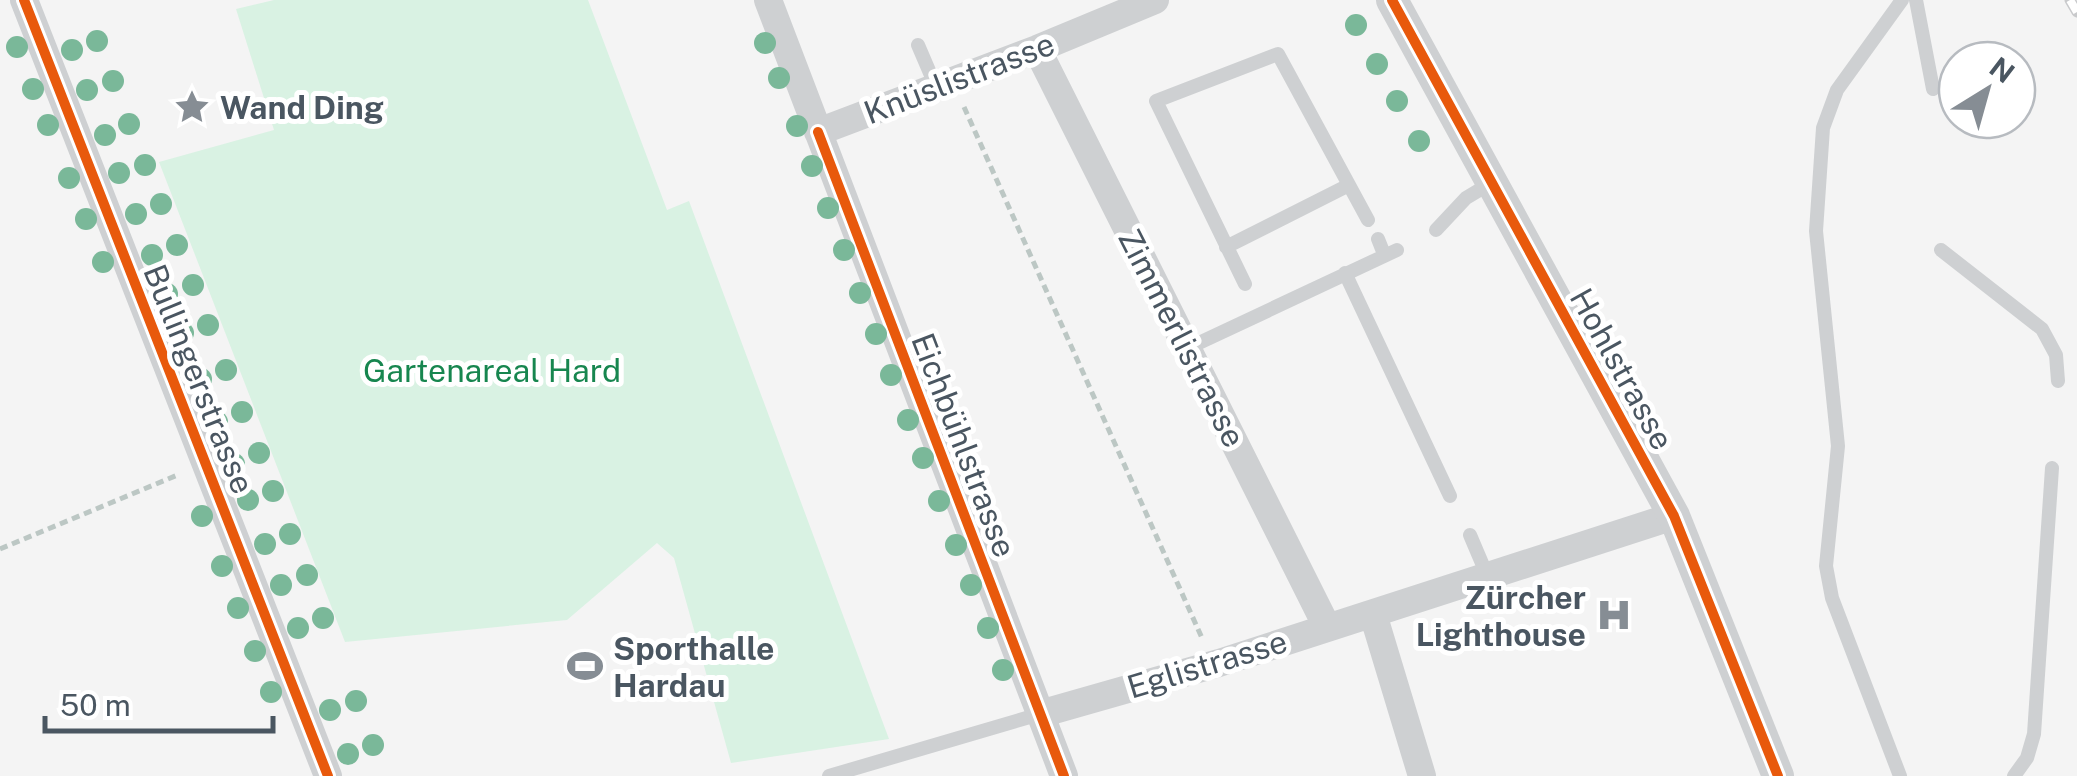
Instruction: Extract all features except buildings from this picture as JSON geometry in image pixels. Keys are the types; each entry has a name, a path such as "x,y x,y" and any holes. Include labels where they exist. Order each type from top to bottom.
{"street":[{"name":"Bullingerstrasse","path":"24,0 328,776"},
{"name":"Eichbühlstrasse","path":"768,0 1064,776"},
{"name":"Knüslistrasse","path":"818,132 1155,0"},
{"name":"Hohlstrasse","path":"1392,0 1674,516 1778,776"},
{"name":"Zimmerlistrasse","path":"1037,49 1328,627"},
{"name":"Eglistrasse","path":"1040,714 1212,654 1373,614 1674,516"},
{"path":"1373,614 1422,776"}],"lane":[{"path":"1900,776 1827,576 1838,446 1816,231 1823,128 1828,108 1902,0"},
{"path":"1916,0 1933,90"},
{"path":"918,45 936,88"},
{"path":"1246,284 1156,101 1278,54 1368,220"},
{"path":"1436,230 1466,198 1491,182"},
{"path":"1226,247 1348,186"},
{"path":"1186,349 1256,308 1346,273 1386,248"},
{"path":"1941,250 2046,335 2056,355 2058,381"},
{"path":"1346,273 1450,496"},
{"path":"2014,776 2027,758 2034,734 2052,468"},
{"path":"1470,535 1487,575"},
{"path":"829,776 1040,714"}],"path":[{"path":"964,107 1165,566 1212,654"},
{"path":"0,548 180,474"}],"green space":[{"name":"Gartenareal Hard","path":"274,0 588,0 667,210 689,201 889,739 731,763 674,558 657,543 567,620 345,642 159,162 274,130 236,9"}],"railway":[{"path":"2070,0 2077,12"}],"cycle path":[{"path":"24,0 328,776"},
{"path":"1392,0 1674,516 1778,776"},
{"path":"818,132 1064,776"}],"place":[{"name":"Wand Ding","path":"192,107"},
{"name":"Zürcher Lighthouse","path":"1614,615"},
{"name":"Sporthalle Hardau","path":"585,666"}]}
